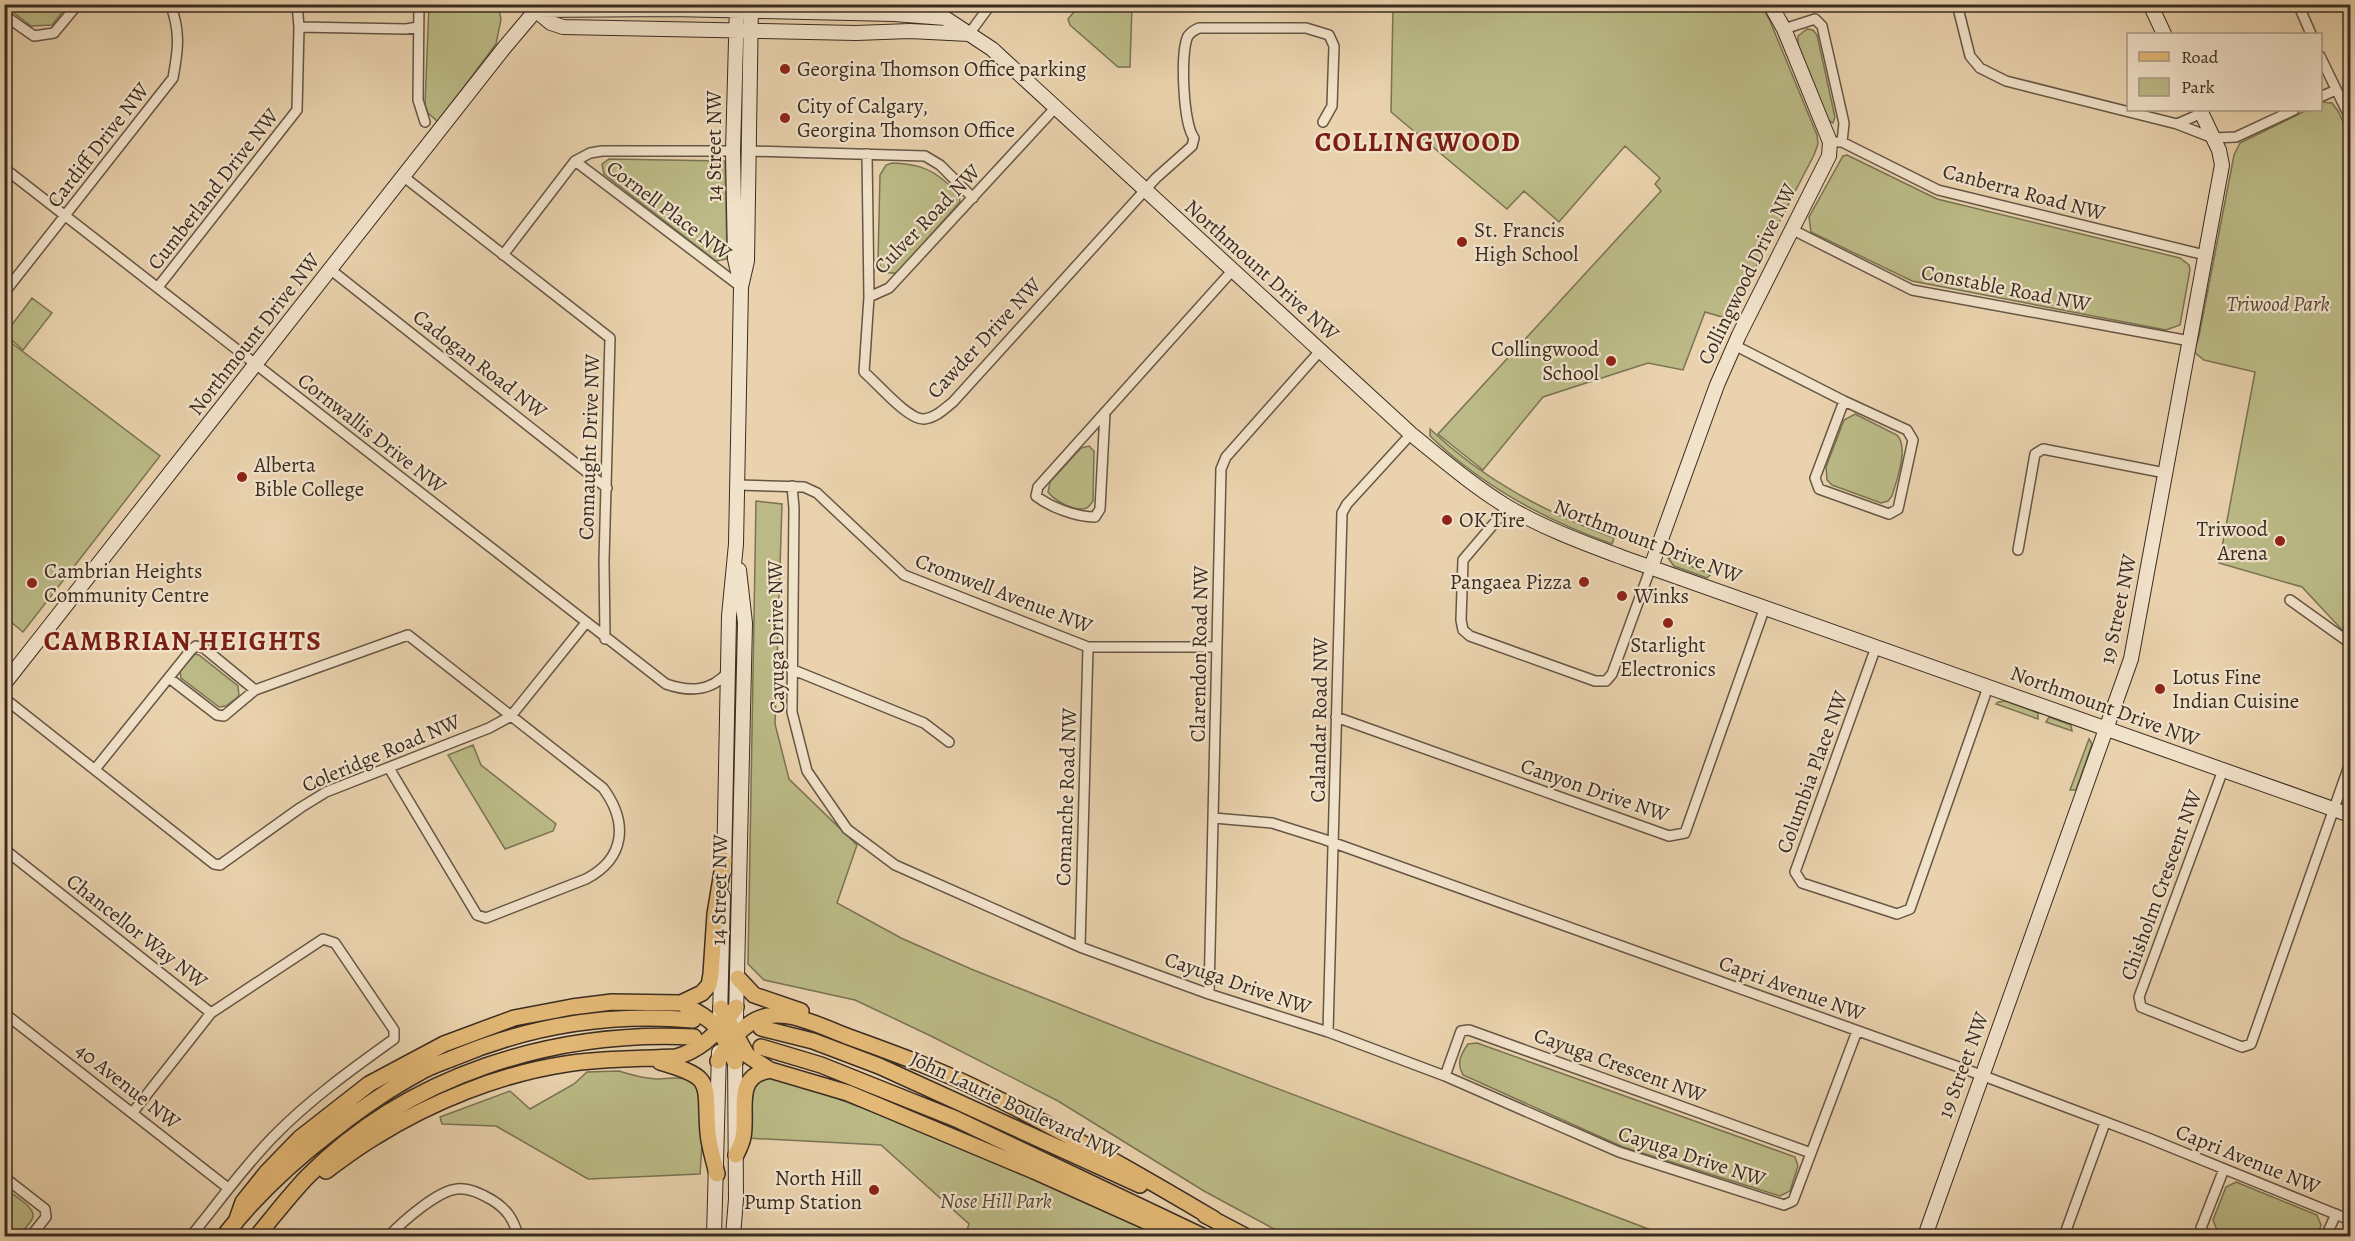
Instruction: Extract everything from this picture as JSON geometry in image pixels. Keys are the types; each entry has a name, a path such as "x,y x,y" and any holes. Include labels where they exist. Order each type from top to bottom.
{"main road":[{"path":"236,1221 243,1202 267,1172 300,1138 369,1083 444,1044 514,1018 572,1007 612,1002 681,1003 692,999 708,986 715,914 724,860"},
{"path":"738,978 754,995 769,1002 844,1025 897,1048 910,1059"},
{"path":"681,1003 706,1016 723,1019"},
{"path":"306,1178 325,1172 375,1136 416,1115 459,1095 511,1077 567,1064 676,1057 690,1053 736,1007"},
{"path":"718,1061 731,1041 750,1023 766,1017 778,1016 804,1021 910,1059 988,1094 1123,1165 1214,1220"},
{"path":"224,1236 303,1153 368,1104 420,1072 478,1048 537,1030 616,1019 693,1020"},
{"path":"723,1019 735,1062"},
{"name":"John Laurie Boulevard NW","path":"761,1028 813,1041 879,1066 989,1114 1245,1236"},
{"path":"257,1236 306,1178 368,1125 422,1094 465,1073 537,1050 613,1037 654,1035 694,1037"},
{"path":"731,1041 770,1070 848,1093 1034,1171 1179,1236"},
{"name":"John Laurie Boulevard NW","path":"761,1047 821,1065 956,1119 1202,1236"},
{"path":"648,1059 686,1070 705,1085 708,1095 708,1134 717,1174"},
{"path":"736,1155 743,1138 745,1095 748,1084 752,1076 770,1070"}],"street":[{"path":"4,15 34,36 54,33 78,4"},
{"name":"Cardiff Drive NW","path":"4,293 173,78 178,52 178,22 170,4"},
{"name":"Cumberland Drive NW","path":"158,287 297,111 299,27 297,4"},
{"path":"419,4 418,100 425,122"},
{"path":"532,7 551,23 563,27 750,29 856,33 910,31 969,34 991,4"},
{"path":"1770,4 1784,28 1836,142"},
{"path":"1957,4 1970,56 1980,68 1992,76 2177,124 2213,138 2236,137 2292,111"},
{"path":"2150,4 2164,33"},
{"path":"2298,4 2311,33"},
{"name":"Northmount Drive NW","path":"4,684 404,177 497,57 532,7 751,7 894,14 945,18 1000,56 1144,191 1411,434 1474,485 1508,507 1562,535 2350,815"},
{"name":"14 Street NW","path":"736,7 733,151 735,259 741,287"},
{"name":"14 Street NW","path":"714,1236 718,1061 723,1019 727,674 729,616 736,544 741,287 747,261 751,7"},
{"path":"1784,28 1815,19 1822,26 1844,123 1836,142"},
{"path":"299,27 406,29 418,27"},
{"path":"1144,191 1187,148 1192,146 1194,138 1190,133 1186,112 1184,50 1187,37 1199,28 1306,27 1329,35 1334,46 1332,106 1323,122"},
{"path":"2322,60 2350,118"},
{"path":"2322,96 2336,90"},
{"name":"Culver Road NW","path":"869,297 889,288 1056,107"},
{"path":"2177,124 2201,111"},
{"name":"19 Street NW","path":"1925,1236 2131,659 2222,165 2219,150 2201,111"},
{"name":"Collingwood Drive NW","path":"1651,567 1717,385 1734,345 1836,142"},
{"name":"Canberra Road NW","path":"1836,142 1938,190 2205,255"},
{"path":"503,255 575,161 590,153 602,151 733,151"},
{"path":"749,151 925,156 940,165 973,198"},
{"name":"Cawder Drive NW","path":"867,153 869,297 864,372 909,414 923,419 938,414 953,402 1144,191"},
{"name":"Cornell Place NW","path":"575,161 741,287"},
{"name":"Cornwallis Drive NW","path":"4,168 585,624 666,684 679,689 704,689 727,674"},
{"name":"Connaught Drive NW","path":"404,177 610,338 604,561 605,639"},
{"name":"Constable Road NW","path":"1793,230 1912,290 2190,341"},
{"name":"Cadogan Road NW","path":"331,270 607,488"},
{"path":"1105,412 1100,509 1095,517 1084,517 1036,496 1038,487 1105,412 1232,271"},
{"path":"1734,345 1907,430 1913,440 1898,509 1889,514 1819,489 1815,478 1844,401"},
{"name":"Clarendon Road NW","path":"1209,994 1221,469 1226,456 1320,351"},
{"name":"Calandar Road NW","path":"1328,1032 1342,513 1347,504 1411,434"},
{"path":"2018,550 2035,454 2043,449 2165,473"},
{"name":"Cromwell Avenue NW","path":"737,485 804,487 817,493 904,576 1088,647 1217,647"},
{"name":"Cayuga Drive NW","path":"792,486 794,508 792,712 807,771 847,829 895,865 1080,947 1209,994 1328,1032 1445,1076 1619,1152 1784,1205 1793,1201 1857,1031"},
{"path":"1508,507 1463,560 1461,620 1462,630 1470,636 1595,681 1606,681 1612,674 1651,567"},
{"name":"14 Street NW","path":"731,1041 738,978 745,623 736,544"},
{"path":"2290,600 2350,643"},
{"name":"Canyon Drive NW","path":"1336,717 1669,836 1685,833 1765,608"},
{"name":"Coleridge Road NW","path":"4,698 96,768 214,864 220,865 326,792 489,728 511,716 585,624"},
{"path":"169,678 217,715 224,716 255,690 408,635 603,788 613,802 619,822 619,842 612,858 598,873 486,918 477,915 389,768"},
{"path":"96,768 196,646 204,648 255,690"},
{"name":"Comanche Road NW","path":"1080,947 1088,647"},
{"name":"Columbia Place NW","path":"1876,647 1795,872 1802,883 1897,914 1911,909 1988,687"},
{"path":"791,669 924,723 949,742"},
{"path":"2334,810 2350,763"},
{"name":"Chisholm Crescent NW","path":"2223,770 2139,997 2141,1007 2242,1047 2251,1044 2334,810"},
{"name":"Capri Avenue NW","path":"1214,818 1272,822 1334,843 1981,1075 2350,1220"},
{"name":"Chancellor Way NW","path":"4,849 211,1013 324,939 335,943 394,1030 394,1039 315,1098 274,1137 228,1188"},
{"name":"40 Avenue NW","path":"4,1013 228,1188"},
{"path":"133,1112 211,1013"},
{"name":"Cayuga Crescent NW","path":"1445,1076 1461,1031 1469,1030 1811,1153"},
{"path":"733,1236 736,1199 735,1062"},
{"path":"2064,1236 2105,1123"},
{"path":"2207,1236 2201,1228 2224,1169"},
{"path":"4,1177 45,1209 46,1217 31,1236"},
{"path":"191,1236 228,1188"},
{"path":"389,1236 441,1194 457,1188 474,1191 499,1204 509,1212 518,1236"},
{"path":"2326,1236 2336,1214"}],"green space":[{"path":"4,5 68,5 52,25 31,26"},
{"path":"429,5 498,5 501,19 496,44 438,122 428,113 425,105"},
{"path":"1080,5 1132,5 1130,67 1118,67 1070,25 1068,19"},
{"path":"1393,5 1761,5 1770,21 1817,135 1818,144 1814,155 1729,319 1705,312 1683,370 1648,363 1543,397 1483,470 1438,434 1661,191 1655,184 1660,178 1625,146 1559,222 1524,191 1507,209 1391,112"},
{"path":"1807,29 1813,30 1817,35 1835,117 1833,123 1828,120 1798,44 1798,36"},
{"name":"Triwood Park","path":"2322,102 2332,103 2350,137 2350,635 2343,631 2302,587 2219,563 2255,372 2204,360 2194,352 2234,155 2240,143 2305,111 2322,111"},
{"path":"1847,155 1937,199 2180,258 2189,265 2190,270 2180,325 2166,330 1912,281 1811,232 1809,217 1843,156"},
{"path":"609,159 725,161 727,259 716,261 604,174 602,164"},
{"path":"908,164 934,173 956,191 960,202 897,273 882,270 878,261 880,175 886,165"},
{"path":"32,298 52,313 23,350 5,334"},
{"path":"5,338 160,456 23,632 5,617"},
{"path":"1855,414 1897,435 1900,441 1901,464 1892,496 1888,501 1881,503 1832,485 1827,480 1826,467 1844,420"},
{"path":"1430,429 1472,464 1516,493 1563,517 1614,538 1612,544 1587,535 1515,500 1450,454 1430,436"},
{"path":"1089,446 1094,451 1093,501 1086,508 1073,508 1054,498 1048,492 1050,482 1081,448"},
{"path":"756,501 782,504 775,724 789,779 857,845 837,903 901,938 971,969 1152,1041 1667,1236 1287,1236 1204,1191 1058,1101 933,1037 855,1000 764,980 748,964"},
{"path":"1668,558 1711,574 1707,578 1674,566"},
{"path":"195,654 238,686 239,696 226,706 219,707 181,678 180,671"},
{"path":"2005,701 2038,713 2038,719 1996,704"},
{"path":"2049,717 2071,725 2072,731 2046,722"},
{"path":"2089,739 2092,744 2076,790 2070,790"},
{"path":"473,745 481,765 556,824 553,831 505,849 448,755"},
{"path":"1477,1043 1795,1157 1798,1166 1790,1191 1780,1196 1623,1147 1463,1075 1460,1066 1461,1055 1468,1044"},
{"path":"619,1071 651,1079 685,1079 695,1086 699,1095 702,1123 700,1174 588,1179 496,1126 442,1124 440,1117 510,1091 530,1109 574,1084 587,1072"},
{"name":"Nose Hill Park","path":"766,1077 792,1082 898,1121 1170,1236 969,1236 966,1233 969,1224 881,1145 747,1138 750,1089"},
{"path":"2236,1182 2317,1215 2321,1225 2317,1236 2227,1236 2218,1233 2213,1220 2226,1187"},
{"path":"4,1188 26,1204 32,1212 31,1221 18,1236 5,1236"}],"place":[{"name":"Georgina Thomson Office parking","path":"785,69"},
{"name":"City of Calgary, Georgina Thomson Office","path":"785,118"},
{"name":"St. Francis High School","path":"1462,242"},
{"name":"Collingwood School","path":"1611,361"},
{"name":"Alberta Bible College","path":"242,477"},
{"name":"OK Tire","path":"1447,520"},
{"name":"Triwood Arena","path":"2280,541"},
{"name":"Pangaea Pizza","path":"1584,582"},
{"name":"Cambrian Heights Community Centre","path":"32,583"},
{"name":"Winks","path":"1622,596"},
{"name":"Starlight Electronics","path":"1668,623"},
{"name":"Lotus Fine Indian Cuisine","path":"2160,689"},
{"name":"North Hill Pump Station","path":"874,1190"}],"district":[{"name":"COLLINGWOOD","path":"1418,142"},
{"name":"CAMBRIAN HEIGHTS","path":"183,641"}]}
